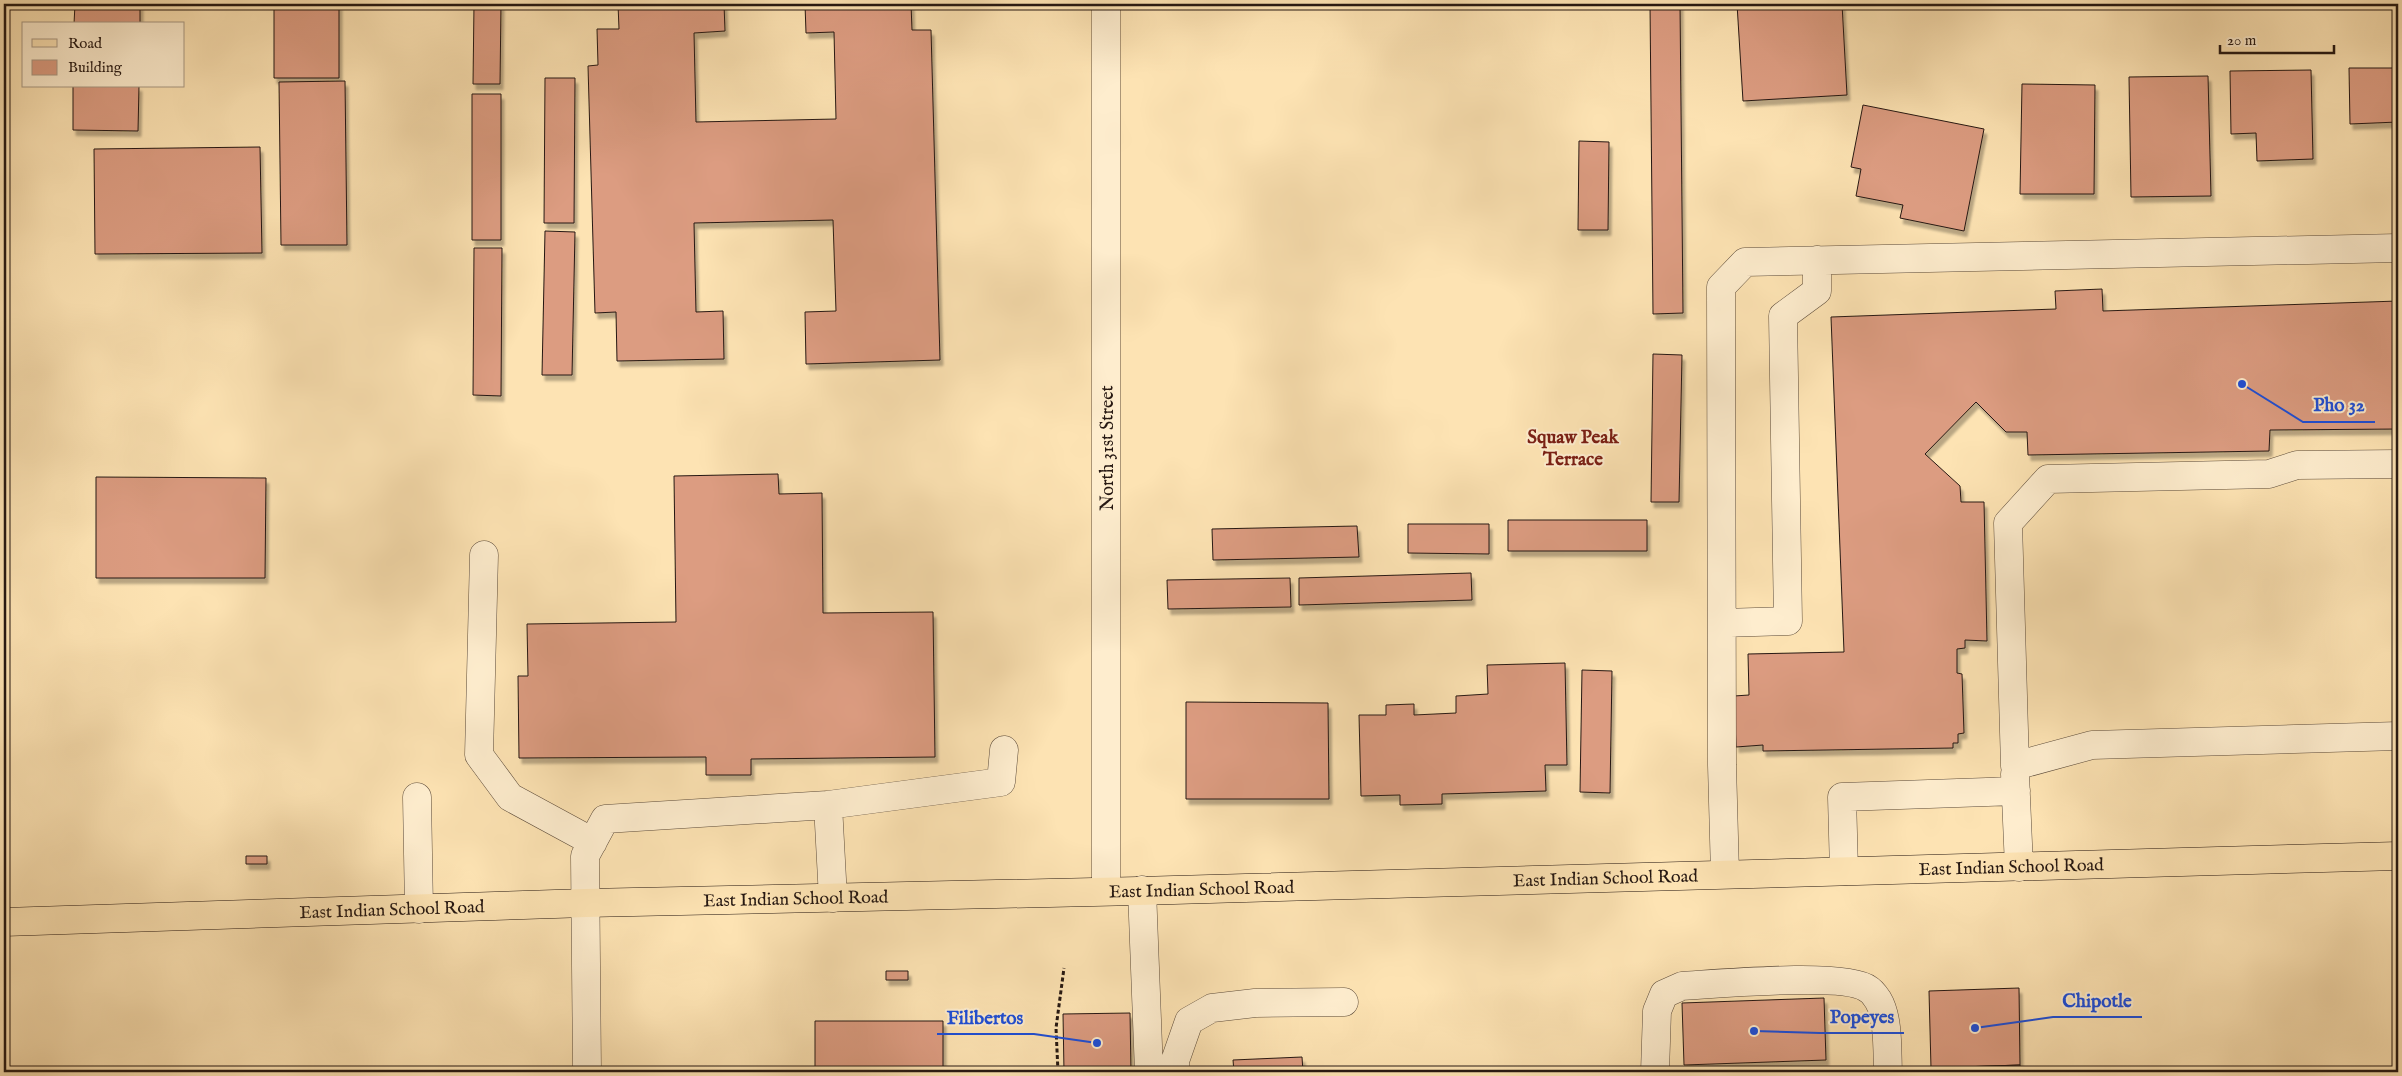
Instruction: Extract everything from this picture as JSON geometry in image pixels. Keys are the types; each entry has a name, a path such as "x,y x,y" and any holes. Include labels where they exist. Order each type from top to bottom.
{"main road":[{"name":"East Indian School Road","path":"4,922 586,903 1106,892 2398,856"}],"street":[{"name":"North 31st Street","path":"1106,4 1106,892"},
{"path":"1725,874 1722,765 1721,287 1745,262 2398,248"},
{"path":"1722,623 1788,621 1783,316 1817,291 1817,260"},
{"path":"2019,867 2008,523 2048,479 2269,474 2297,466 2398,464"},
{"path":"484,555 479,755 510,797 593,842"},
{"path":"1844,871 1842,797 2015,779 2092,745 2398,736"},
{"path":"587,1072 585,856 605,819 828,805 1001,782 1004,750"},
{"path":"417,797 419,909"},
{"path":"828,805 833,898"},
{"path":"1142,890 1149,1072"},
{"path":"1655,1072 1657,1011 1664,994 1682,986 1815,980 1844,981 1868,988 1879,1001 1886,1033 1888,1072"},
{"path":"1176,1072 1175,1062 1189,1021 1212,1008 1255,1002 1344,1002"}],"path":[{"path":"1058,1072 1056,1028 1064,968"}],"building":[{"path":"75,4 140,4 140,22 74,22"},
{"path":"274,4 339,4 339,78 274,78"},
{"path":"474,4 501,4 500,84 473,84"},
{"path":"618,4 724,4 725,31 694,33 696,122 836,119 834,32 806,33 805,4 911,4 912,30 931,30 940,360 806,364 805,312 836,311 833,220 694,223 696,312 723,311 724,359 617,361 616,312 595,313 588,66 598,65 597,29 619,29"},
{"path":"1650,4 1680,4 1683,313 1653,314"},
{"path":"1737,4 1842,4 1847,95 1743,101"},
{"path":"2349,68 2398,68 2398,122 2350,124"},
{"path":"2311,70 2313,159 2257,161 2256,133 2231,134 2230,71"},
{"path":"2208,76 2211,196 2131,197 2129,77"},
{"path":"545,78 575,78 574,223 544,223"},
{"path":"345,81 347,245 281,245 279,82"},
{"path":"2022,84 2095,85 2094,194 2020,194"},
{"path":"73,88 139,88 138,131 73,130"},
{"path":"472,94 501,94 501,240 472,240"},
{"path":"1863,105 1984,129 1964,231 1900,218 1903,205 1856,196 1861,169 1851,167"},
{"path":"1579,141 1609,142 1608,230 1578,230"},
{"path":"260,147 262,253 95,254 94,149"},
{"path":"545,231 575,232 572,375 542,375"},
{"path":"474,248 502,248 501,396 473,395"},
{"path":"2102,289 2103,311 2398,301 2398,429 2270,430 2269,451 2028,455 2027,432 2006,432 1976,402 1925,454 1960,486 1961,502 1984,502 1987,641 1965,640 1965,648 1957,649 1957,673 1962,674 1964,733 1958,734 1958,743 1953,743 1953,748 1763,751 1763,745 1736,747 1734,696 1749,695 1748,654 1844,652 1831,317 2056,309 2055,291"},
{"path":"1653,354 1682,355 1679,502 1651,502"},
{"path":"778,474 779,494 822,493 823,613 933,612 935,757 751,759 751,775 706,775 706,757 519,758 518,676 528,676 527,624 676,622 674,476"},
{"path":"96,477 266,478 265,578 96,578"},
{"path":"1508,520 1647,520 1647,551 1508,551"},
{"path":"1408,524 1489,524 1489,554 1408,553"},
{"path":"1357,526 1359,557 1213,560 1212,529"},
{"path":"1471,573 1472,600 1299,605 1299,578"},
{"path":"1290,578 1291,607 1168,609 1167,580"},
{"path":"1565,663 1567,765 1545,765 1546,791 1442,794 1442,804 1400,805 1400,795 1361,796 1359,715 1386,715 1386,705 1414,704 1414,715 1456,713 1456,696 1488,694 1487,665"},
{"path":"1582,670 1612,671 1610,793 1580,792"},
{"path":"1186,702 1328,703 1329,799 1186,799"},
{"path":"246,856 267,856 267,864 246,864"},
{"path":"886,971 908,971 908,980 886,980"},
{"path":"2019,988 2020,1065 1931,1068 1929,991"},
{"path":"1824,998 1826,1060 1684,1065 1682,1003"},
{"path":"1130,1013 1131,1072 1064,1072 1063,1014"},
{"path":"815,1021 943,1021 943,1072 815,1072"},
{"path":"1302,1057 1303,1072 1234,1072 1233,1060"},
{"path":"2020,1065 2021,1072 1931,1072 1931,1068"},
{"path":"788,1071 788,1072 713,1072"}],"place":[{"name":"Pho 32","path":"2242,384"},
{"name":"Chipotle","path":"1975,1028"},
{"name":"Popeyes","path":"1754,1031"},
{"name":"Filibertos","path":"1097,1043"}],"district":[{"name":"Squaw Peak Terrace","path":"1573,447"}]}
